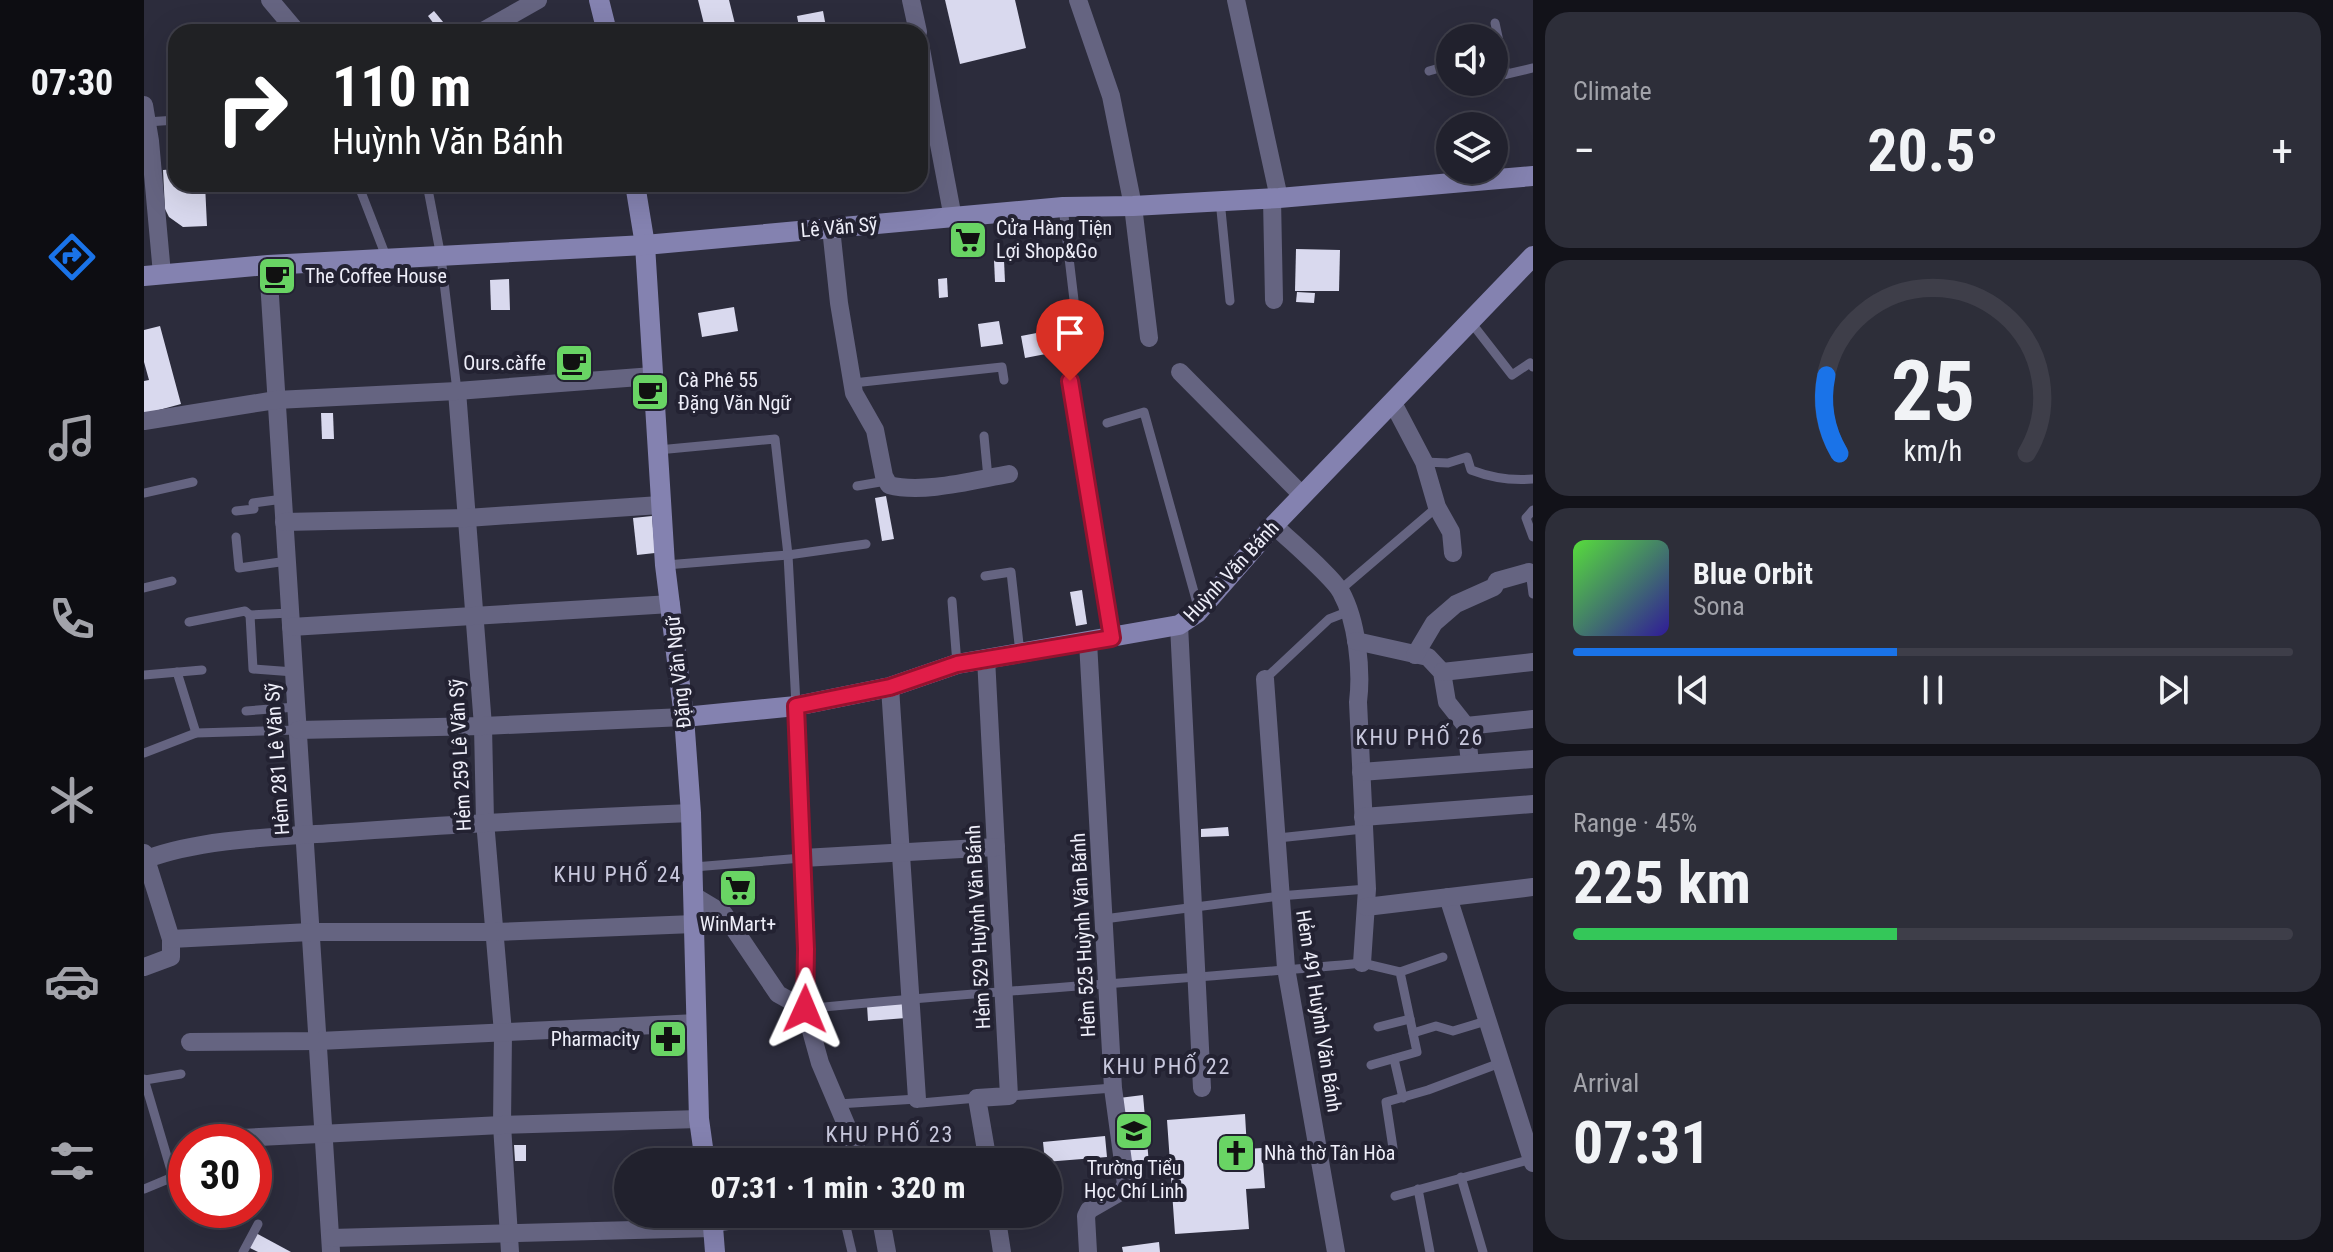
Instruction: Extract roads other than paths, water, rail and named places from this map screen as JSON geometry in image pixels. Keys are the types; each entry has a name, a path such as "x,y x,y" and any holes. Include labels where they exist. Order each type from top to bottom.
{"street":[{"path":"270,0 290,24"},
{"path":"495,24 538,0"},
{"path":"599,0 605,24"},
{"path":"911,0 916,24"},
{"path":"1078,0 1111,96 1133,206 1149,338"},
{"path":"1236,0 1276,198 1274,300"},
{"path":"928,86 953,218"},
{"path":"146,114 153,275"},
{"name":"Lê Văn Sỹ","path":"153,275 268,265 645,245 1063,207 1276,198 1533,176"},
{"name":"Đặng Văn Ngữ","path":"636,192 645,245 665,565 684,717 691,813 699,1119 703,1148"},
{"path":"831,228 839,303 854,393 875,430 886,481 899,488 1009,474"},
{"name":"Huỳnh Văn Bánh","path":"684,717 796,706 890,687 957,664 1179,625 1199,610 1302,495 1533,256"},
{"name":"Hẻm 281 Lê Văn Sỹ","path":"268,265 331,1244"},
{"path":"1180,372 1302,495"},
{"path":"144,421 276,400 457,391 653,376"},
{"name":"Hẻm 259 Lê Văn Sỹ","path":"457,391 483,726 485,821 503,1033 502,1125 509,1243"},
{"path":"1393,403 1424,462 1437,507 1451,532 1453,553"},
{"path":"284,522 467,518 660,505"},
{"path":"1274,525 1340,590 1356,641 1361,674 1358,702 1366,898 1362,963"},
{"path":"1415,655 1434,623 1456,604 1494,587 1497,581 1531,571"},
{"path":"291,620 473,617 671,604"},
{"path":"1179,625 1202,1088"},
{"path":"1356,641 1428,657 1442,672 1447,702 1466,726 1470,763"},
{"name":"Hẻm 525 Huỳnh Văn Bánh","path":"1088,642 1113,1088 1126,1184 1122,1191 1089,1210 1086,1216 1088,1252"},
{"name":"Hẻm 529 Huỳnh Văn Bánh","path":"986,658 1009,1096"},
{"path":"1442,672 1533,662"},
{"name":"Hẻm 491 Huỳnh Văn Bánh","path":"1265,679 1286,968 1336,1252"},
{"path":"890,687 917,1099"},
{"path":"796,706 803,858 805,1009 820,1063 856,1148"},
{"path":"298,730 684,717"},
{"path":"1466,726 1533,719"},
{"path":"1361,772 1533,759"},
{"path":"1363,823 1533,804"},
{"path":"144,967 171,957 171,939 145,857 174,849 304,835 485,821 691,813"},
{"name":"Hẻm 529 Huỳnh Văn Bánh","path":"803,858 996,847"},
{"path":"1366,898 1448,897 1533,887"},
{"path":"694,896 724,914 778,994 805,1009"},
{"path":"1448,897 1532,1161"},
{"path":"171,939 311,932 495,932 694,924"},
{"path":"190,1042 319,1041 697,1023"},
{"path":"986,1148 977,1098 1009,1096"},
{"path":"272,1136 699,1119"},
{"path":"331,1244 509,1243 647,1228"},
{"path":"713,1228 715,1252"},
{"path":"883,1228 887,1252"},
{"path":"998,1228 1002,1252"}],"lane":[{"path":"1508,74 1533,68"},
{"path":"1429,71 1436,69"},
{"path":"146,114 168,118"},
{"path":"361,192 387,260"},
{"name":"Hẻm 259 Lê Văn Sỹ","path":"429,192 441,257 457,391"},
{"path":"1220,200 1230,301"},
{"path":"1063,207 1074,300"},
{"path":"1470,321 1512,375 1530,363 1533,367"},
{"path":"853,383 1002,367 1004,380"},
{"path":"1070,381 1112,638"},
{"path":"1107,423 1144,412 1199,610"},
{"path":"984,436 988,478"},
{"path":"658,450 775,439 788,555 796,706"},
{"path":"1424,462 1448,463 1467,457 1471,470 1494,478 1503,476 1513,481 1533,479"},
{"path":"857,486 886,481"},
{"path":"144,493 193,482"},
{"path":"236,511 254,509 253,503 283,499"},
{"path":"1340,590 1437,507"},
{"path":"1533,510 1526,518 1533,537"},
{"path":"236,537 239,568 287,561"},
{"path":"665,565 788,555 866,544"},
{"path":"1531,571 1533,594"},
{"path":"985,576 1011,572 1020,653"},
{"path":"144,588 172,581"},
{"path":"952,601 957,664"},
{"path":"189,622 245,611 250,615 291,620"},
{"path":"1265,679 1329,619 1347,612"},
{"path":"250,615 253,669 294,672"},
{"path":"144,675 202,670"},
{"path":"177,672 196,733"},
{"path":"246,711 296,707"},
{"path":"144,753 196,733 298,730"},
{"path":"1278,838 1363,823"},
{"path":"694,867 803,858"},
{"path":"1104,919 1279,896 1366,898"},
{"path":"805,1009 1362,963 1400,972 1443,957"},
{"path":"1371,1065 1417,1052 1400,972"},
{"path":"1378,1027 1410,1019"},
{"path":"1413,1033 1436,1026 1453,1031 1486,1021"},
{"path":"1394,1059 1403,1098"},
{"path":"1393,1148 1386,1102 1500,1063"},
{"path":"144,1189 173,1177 144,1080 181,1074"},
{"path":"1009,1096 1113,1088"},
{"path":"838,1104 917,1099 921,1103 977,1098"},
{"path":"1395,1196 1532,1161"},
{"path":"1461,1177 1483,1252"},
{"path":"1418,1189 1430,1252"},
{"path":"243,1252 256,1228"},
{"path":"846,1228 852,1252"}],"place":[{"name":"Cửa Hàng Tiện Lợi Shop&Go","path":"968,240"},
{"name":"The Coffee House","path":"277,276"},
{"name":"Ours.càffe","path":"574,363"},
{"name":"Cà Phê 55 Đặng Văn Ngữ","path":"650,392"},
{"name":"WinMart+","path":"738,888"},
{"name":"Pharmacity","path":"668,1039"},
{"name":"Trường Tiểu Học Chí Linh","path":"1134,1131"},
{"name":"Nhà thờ Tân Hòa","path":"1236,1153"}],"district":[{"name":"KHU PHỐ 26","path":"1420,737"},
{"name":"KHU PHỐ 24","path":"618,874"},
{"name":"KHU PHỐ 22","path":"1167,1066"},
{"name":"KHU PHỐ 23","path":"890,1134"}]}
